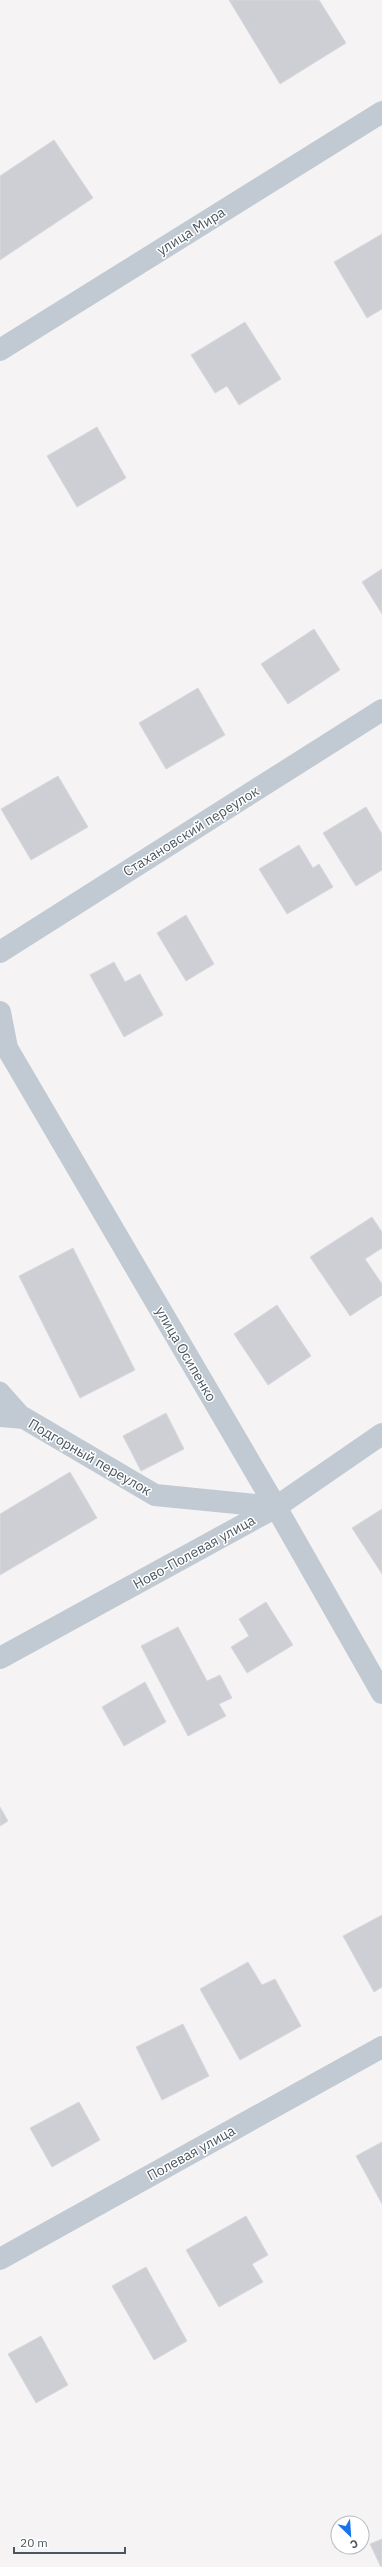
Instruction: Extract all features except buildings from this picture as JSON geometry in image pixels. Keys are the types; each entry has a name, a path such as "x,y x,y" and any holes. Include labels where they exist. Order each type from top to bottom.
{"street":[{"name":"улица Мира","path":"0,350 382,112"},
{"name":"Стахановский переулок","path":"0,952 382,710"},
{"name":"улица Осипенко","path":"0,1012 7,1048 276,1507 382,1693"},
{"name":"Подгорный переулок","path":"0,1416 24,1418 155,1495 276,1507"},
{"name":"Ново-Полевая улица","path":"0,1658 276,1507 382,1434"},
{"name":"Полевая улица","path":"0,2259 382,2047"}],"lane":[{"path":"0,1391 24,1418"}]}
